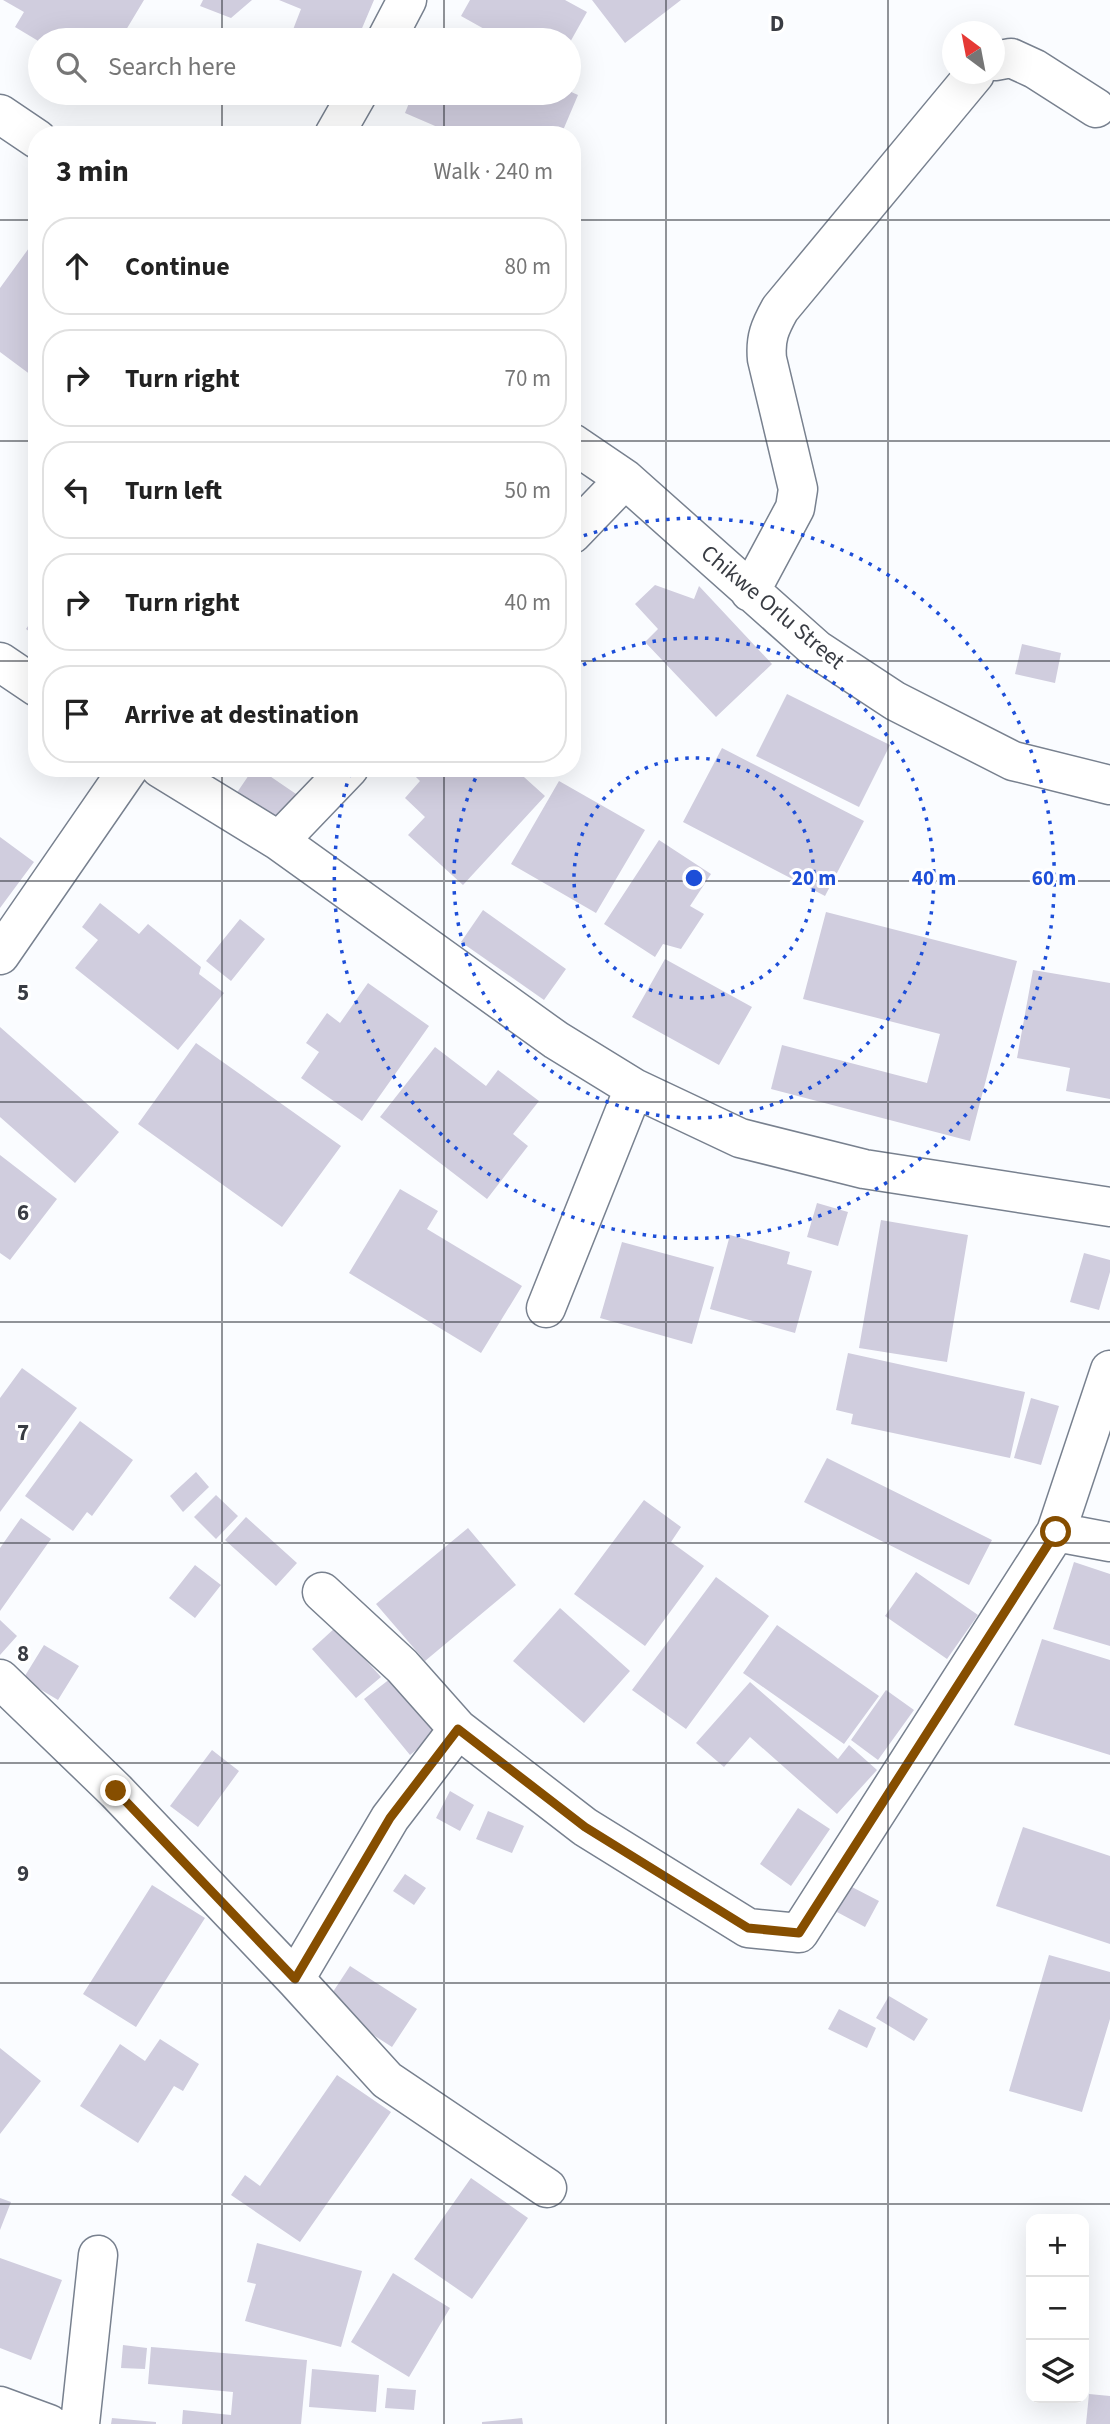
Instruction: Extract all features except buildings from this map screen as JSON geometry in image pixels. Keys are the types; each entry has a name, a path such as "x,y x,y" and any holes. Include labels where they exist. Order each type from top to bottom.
{"street":[{"path":"392,28 407,0"},
{"path":"1005,59 1011,58 1035,69 1096,108"},
{"path":"750,592 795,508 798,489 766,359 768,329 780,309 967,84"},
{"path":"339,126 351,105"},
{"path":"0,114 28,133"},
{"name":"Chikwe Orlu Street","path":"581,449 625,479 817,649 895,701 1013,761 1110,785"},
{"path":"581,525 625,479"},
{"path":"0,662 28,681"},
{"path":"0,955 123,777"},
{"path":"175,777 279,841 556,1040 634,1088 740,1138 864,1170 1110,1207"},
{"path":"279,841 340,777"},
{"path":"547,1308 634,1088"},
{"path":"322,1592 402,1666 458,1729 585,1827 748,1928 799,1933 1056,1532 1110,1370"},
{"path":"1056,1532 1110,1542"},
{"path":"0,1679 116,1791 387,2080 547,2189"},
{"path":"295,1979 390,1818 458,1729"},
{"path":"80,2424 98,2255"},
{"path":"0,2406 49,2424"}],"route":[{"path":"116,1791 295,1979 390,1818 458,1729 585,1827 748,1928 799,1933 1056,1532"}]}
